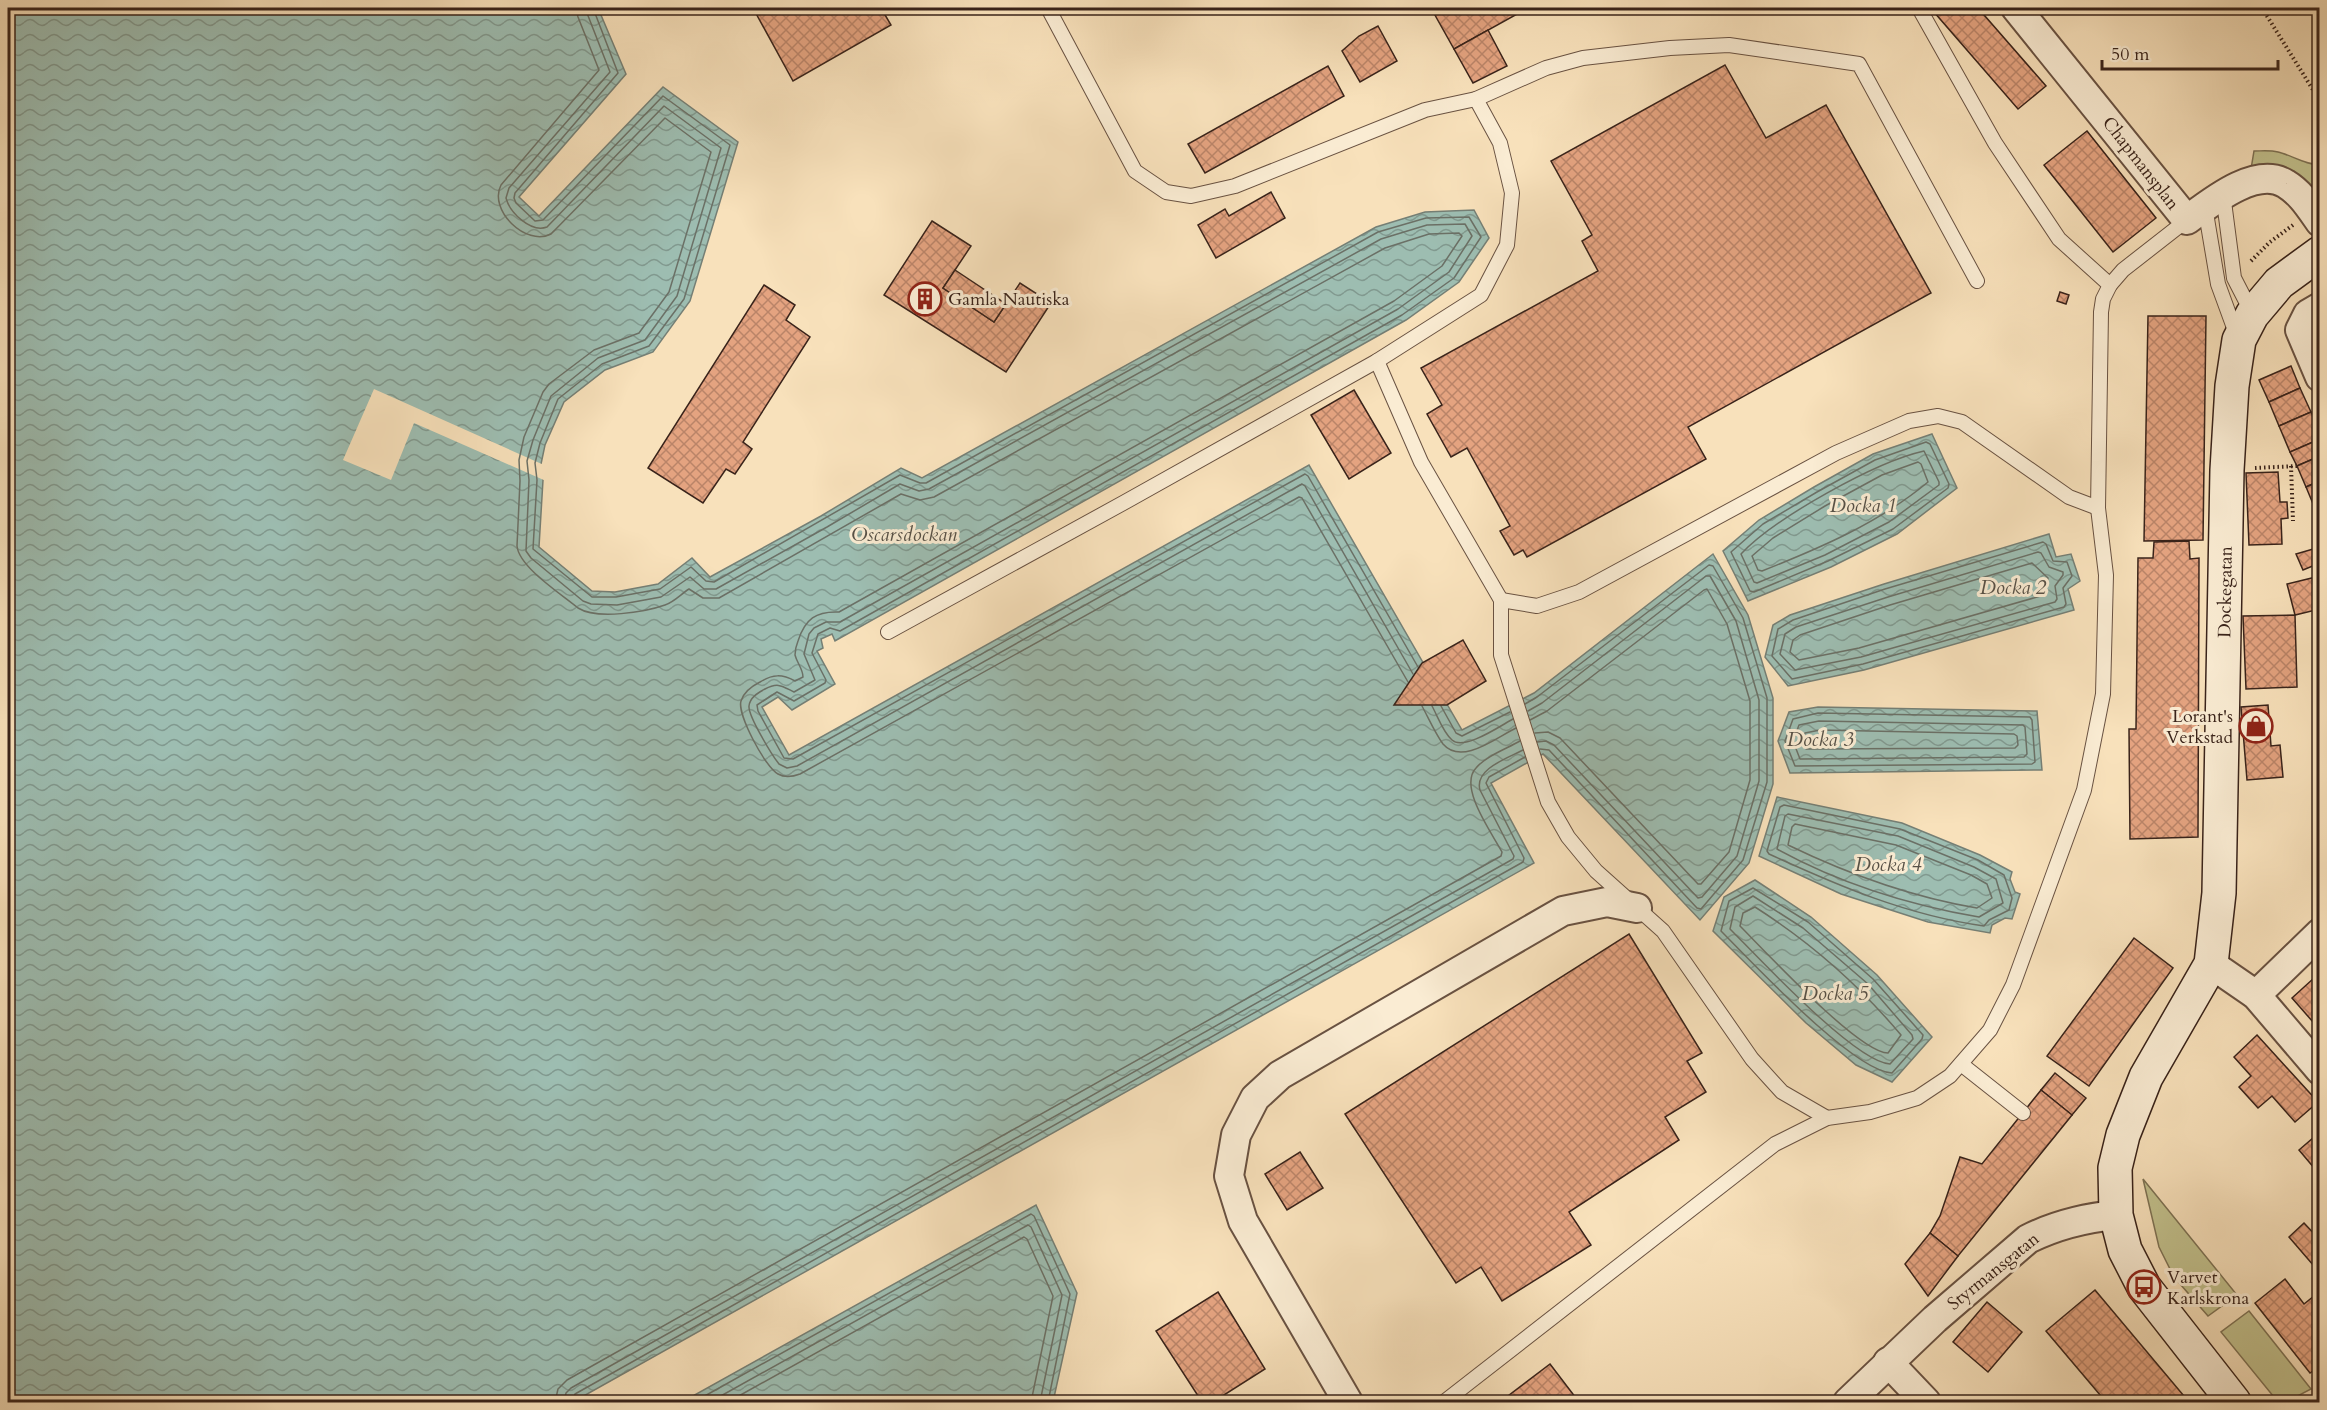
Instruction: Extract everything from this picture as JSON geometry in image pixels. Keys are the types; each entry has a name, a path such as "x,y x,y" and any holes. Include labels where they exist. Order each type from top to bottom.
{"street":[{"name":"Chapmansplan","path":"2016,8 2205,207"},
{"path":"2205,207 2263,178 2284,182 2298,193 2316,216"},
{"path":"2246,328 2279,283 2319,253"},
{"path":"2319,307 2308,314 2300,330 2319,377"},
{"name":"Dockegatan","path":"2211,964 2220,872 2227,470 2232,386 2246,328"},
{"path":"1348,1402 1243,1221 1229,1176 1236,1135 1255,1098 1280,1075 1563,911 1606,902 1637,908"},
{"path":"2256,995 2319,933"},
{"path":"2234,1402 2144,1287 2125,1250 2116,1215 2115,1168 2123,1135 2146,1077 2211,964 2256,995 2319,1070"},
{"name":"Styrmansgatan","path":"1848,1402 1888,1362 2028,1239 2044,1231 2084,1218 2116,1215"},
{"path":"1888,1362 1926,1402"}],"lane":[{"path":"1048,8 1135,171 1166,192 1191,196 1235,186 1425,110 1476,99 1546,68 1583,58 1670,48 1729,45 1859,64 1977,281"},
{"path":"1918,8 1995,143 2059,239 2110,285"},
{"path":"888,632 1377,361 1482,295 1507,245 1512,193 1500,143 1476,99"},
{"path":"1444,1402 1775,1144 1827,1118 1870,1112 1917,1098 1950,1077 1990,1030 2013,985 2084,790 2103,694 2106,575 2098,507 2103,299 2110,285 2123,270 2205,207"},
{"path":"2205,207 2234,278 2246,328"},
{"path":"2205,207 2218,284 2246,328"},
{"path":"1377,361 1420,462 1501,600 1501,655 1548,802 1568,837 1596,871 1663,931 1704,992 1760,1067 1782,1092 1827,1118"},
{"path":"1501,600 1537,606 1580,592 1836,453 1908,421 1938,416 1962,422 2069,497 2098,507"},
{"path":"1961,1064 2023,1113"}],"path":[{"path":"2262,8 2319,101"},
{"path":"2234,278 2270,242 2316,216"},
{"path":"2290,466 2293,521"},
{"path":"2227,470 2297,466"}],"shaded area":[{"path":"2254,151 2275,151 2319,164 2319,192 2291,175 2251,169"},
{"path":"2143,1179 2237,1295 2208,1316 2174,1277 2159,1247"},
{"path":"2249,1311 2311,1389 2286,1402 2278,1402 2221,1332"}],"water":[{"name":"Oscarsdockan","path":"8,8 598,8 626,74 519,197 539,216 663,87 738,142 690,301 653,352 605,370 564,402 545,445 541,464 543,480 539,547 592,591 615,592 658,584 692,558 710,577 821,516 901,468 922,478 1376,227 1425,212 1474,210 1489,238 1459,282 1406,320 835,641 832,634 821,639 823,648 817,651 835,684 792,710 778,697 762,707 789,755 1309,465 1462,730 1534,693 1713,554 1748,615 1773,698 1773,784 1749,863 1700,920 1543,754 1491,783 1534,863 573,1402 8,1402"},
{"name":"Docka 1","path":"1932,434 1957,488 1897,534 1831,567 1748,601 1723,551 1759,520 1814,487 1873,454"},
{"name":"Docka 2","path":"2049,534 2056,557 2071,554 2080,581 2068,589 2074,610 1864,670 1788,686 1765,657 1773,625 1790,615"},
{"name":"Docka 3","path":"1818,707 2037,711 2042,770 1790,773 1778,741 1789,712"},
{"name":"Docka 4","path":"1777,797 1902,823 1980,855 2012,872 2010,879 2015,892 2020,894 2012,919 2005,918 1992,925 1990,933 1928,922 1841,894 1759,856"},
{"name":"Docka 5","path":"1755,880 1811,917 1877,975 1932,1037 1892,1082 1856,1065 1806,1023 1713,931 1724,897"},
{"path":"1036,1205 1077,1293 1053,1402 682,1402"}],"pier":[{"path":"374,389 544,465 546,481 414,423 391,480 343,460"}],"building":[{"path":"753,8 881,8 891,25 793,81"},
{"path":"1431,8 1528,8 1454,49"},
{"path":"1939,8 1978,8 2046,86 2018,109 1934,12"},
{"path":"1378,26 1397,61 1360,82 1342,51 1359,36"},
{"path":"1488,30 1507,66 1473,83 1454,49"},
{"path":"1725,65 1766,138 1826,105 1931,293 1688,427 1706,459 1527,557 1523,550 1514,555 1500,531 1510,526 1467,448 1451,457 1427,414 1442,405 1421,368 1598,271 1582,241 1592,235 1551,161"},
{"path":"1328,66 1344,96 1205,173 1188,144"},
{"path":"2087,131 2156,218 2113,252 2044,165"},
{"path":"1271,192 1285,218 1216,258 1198,225 1225,209 1229,216"},
{"name":"Gamla Nautiska","path":"932,221 971,246 943,288 994,322 1020,283 1051,303 1006,372 884,295"},
{"path":"955,270 1006,304 994,322 943,288"},
{"path":"764,285 795,305 786,320 810,337 743,442 752,449 735,474 726,469 703,503 648,468"},
{"path":"2060,292 2069,295 2066,304 2057,301"},
{"path":"2148,316 2206,316 2203,540 2144,541"},
{"path":"2291,366 2300,388 2269,402 2259,380"},
{"path":"2300,388 2311,412 2279,426 2269,402"},
{"path":"1354,390 1391,453 1349,479 1311,415"},
{"path":"2311,412 2320,431 2320,439 2290,452 2279,426"},
{"path":"2320,439 2320,456 2297,466 2290,452"},
{"path":"2320,456 2320,481 2306,487 2297,466"},
{"path":"2278,472 2280,502 2287,502 2288,518 2281,519 2282,544 2249,545 2246,473"},
{"path":"2320,481 2320,510 2316,511 2306,487"},
{"path":"2189,541 2190,559 2199,558 2198,837 2130,839 2129,729 2136,729 2138,558 2153,558 2154,542"},
{"path":"2320,547 2320,563 2303,570 2296,554"},
{"path":"2316,577 2320,594 2320,609 2295,615 2287,584"},
{"path":"2295,615 2297,687 2246,689 2243,616"},
{"path":"1463,640 1486,681 1447,705 1394,705 1422,663"},
{"name":"Lorant's Verkstad","path":"2268,705 2271,746 2280,745 2283,777 2247,780 2241,707"},
{"path":"1629,934 1702,1053 1687,1061 1706,1092 1665,1117 1679,1140 1569,1212 1591,1245 1502,1301 1481,1267 1456,1283 1345,1114"},
{"path":"2134,938 2173,968 2089,1086 2047,1056"},
{"path":"2314,978 2320,985 2320,1030 2292,998"},
{"path":"2257,1035 2318,1102 2295,1122 2272,1096 2258,1108 2239,1087 2251,1076 2234,1057"},
{"path":"2055,1073 2086,1098 2072,1115 2041,1090"},
{"path":"2041,1090 2072,1115 1958,1256 1930,1233 1940,1216 1960,1157 1982,1164"},
{"path":"2320,1132 2320,1175 2299,1150"},
{"path":"1300,1152 1323,1188 1287,1210 1265,1174"},
{"path":"2304,1223 2320,1240 2320,1273 2289,1237"},
{"path":"1930,1233 1958,1256 1928,1296 1905,1264"},
{"path":"2285,1279 2304,1304 2314,1296 2320,1303 2320,1366 2310,1373 2255,1303"},
{"path":"2095,1290 2189,1402 2106,1402 2046,1331"},
{"path":"1218,1292 1265,1369 1213,1402 1202,1402 1156,1331"},
{"path":"1987,1302 2022,1332 1988,1372 1953,1342"},
{"path":"1550,1364 1579,1402 1500,1402"}],"place":[{"name":"Gamla Nautiska","path":"925,299"},
{"name":"Lorant's Verkstad","path":"2256,726"},
{"name":"Varvet Karlskrona","path":"2144,1287"}]}
